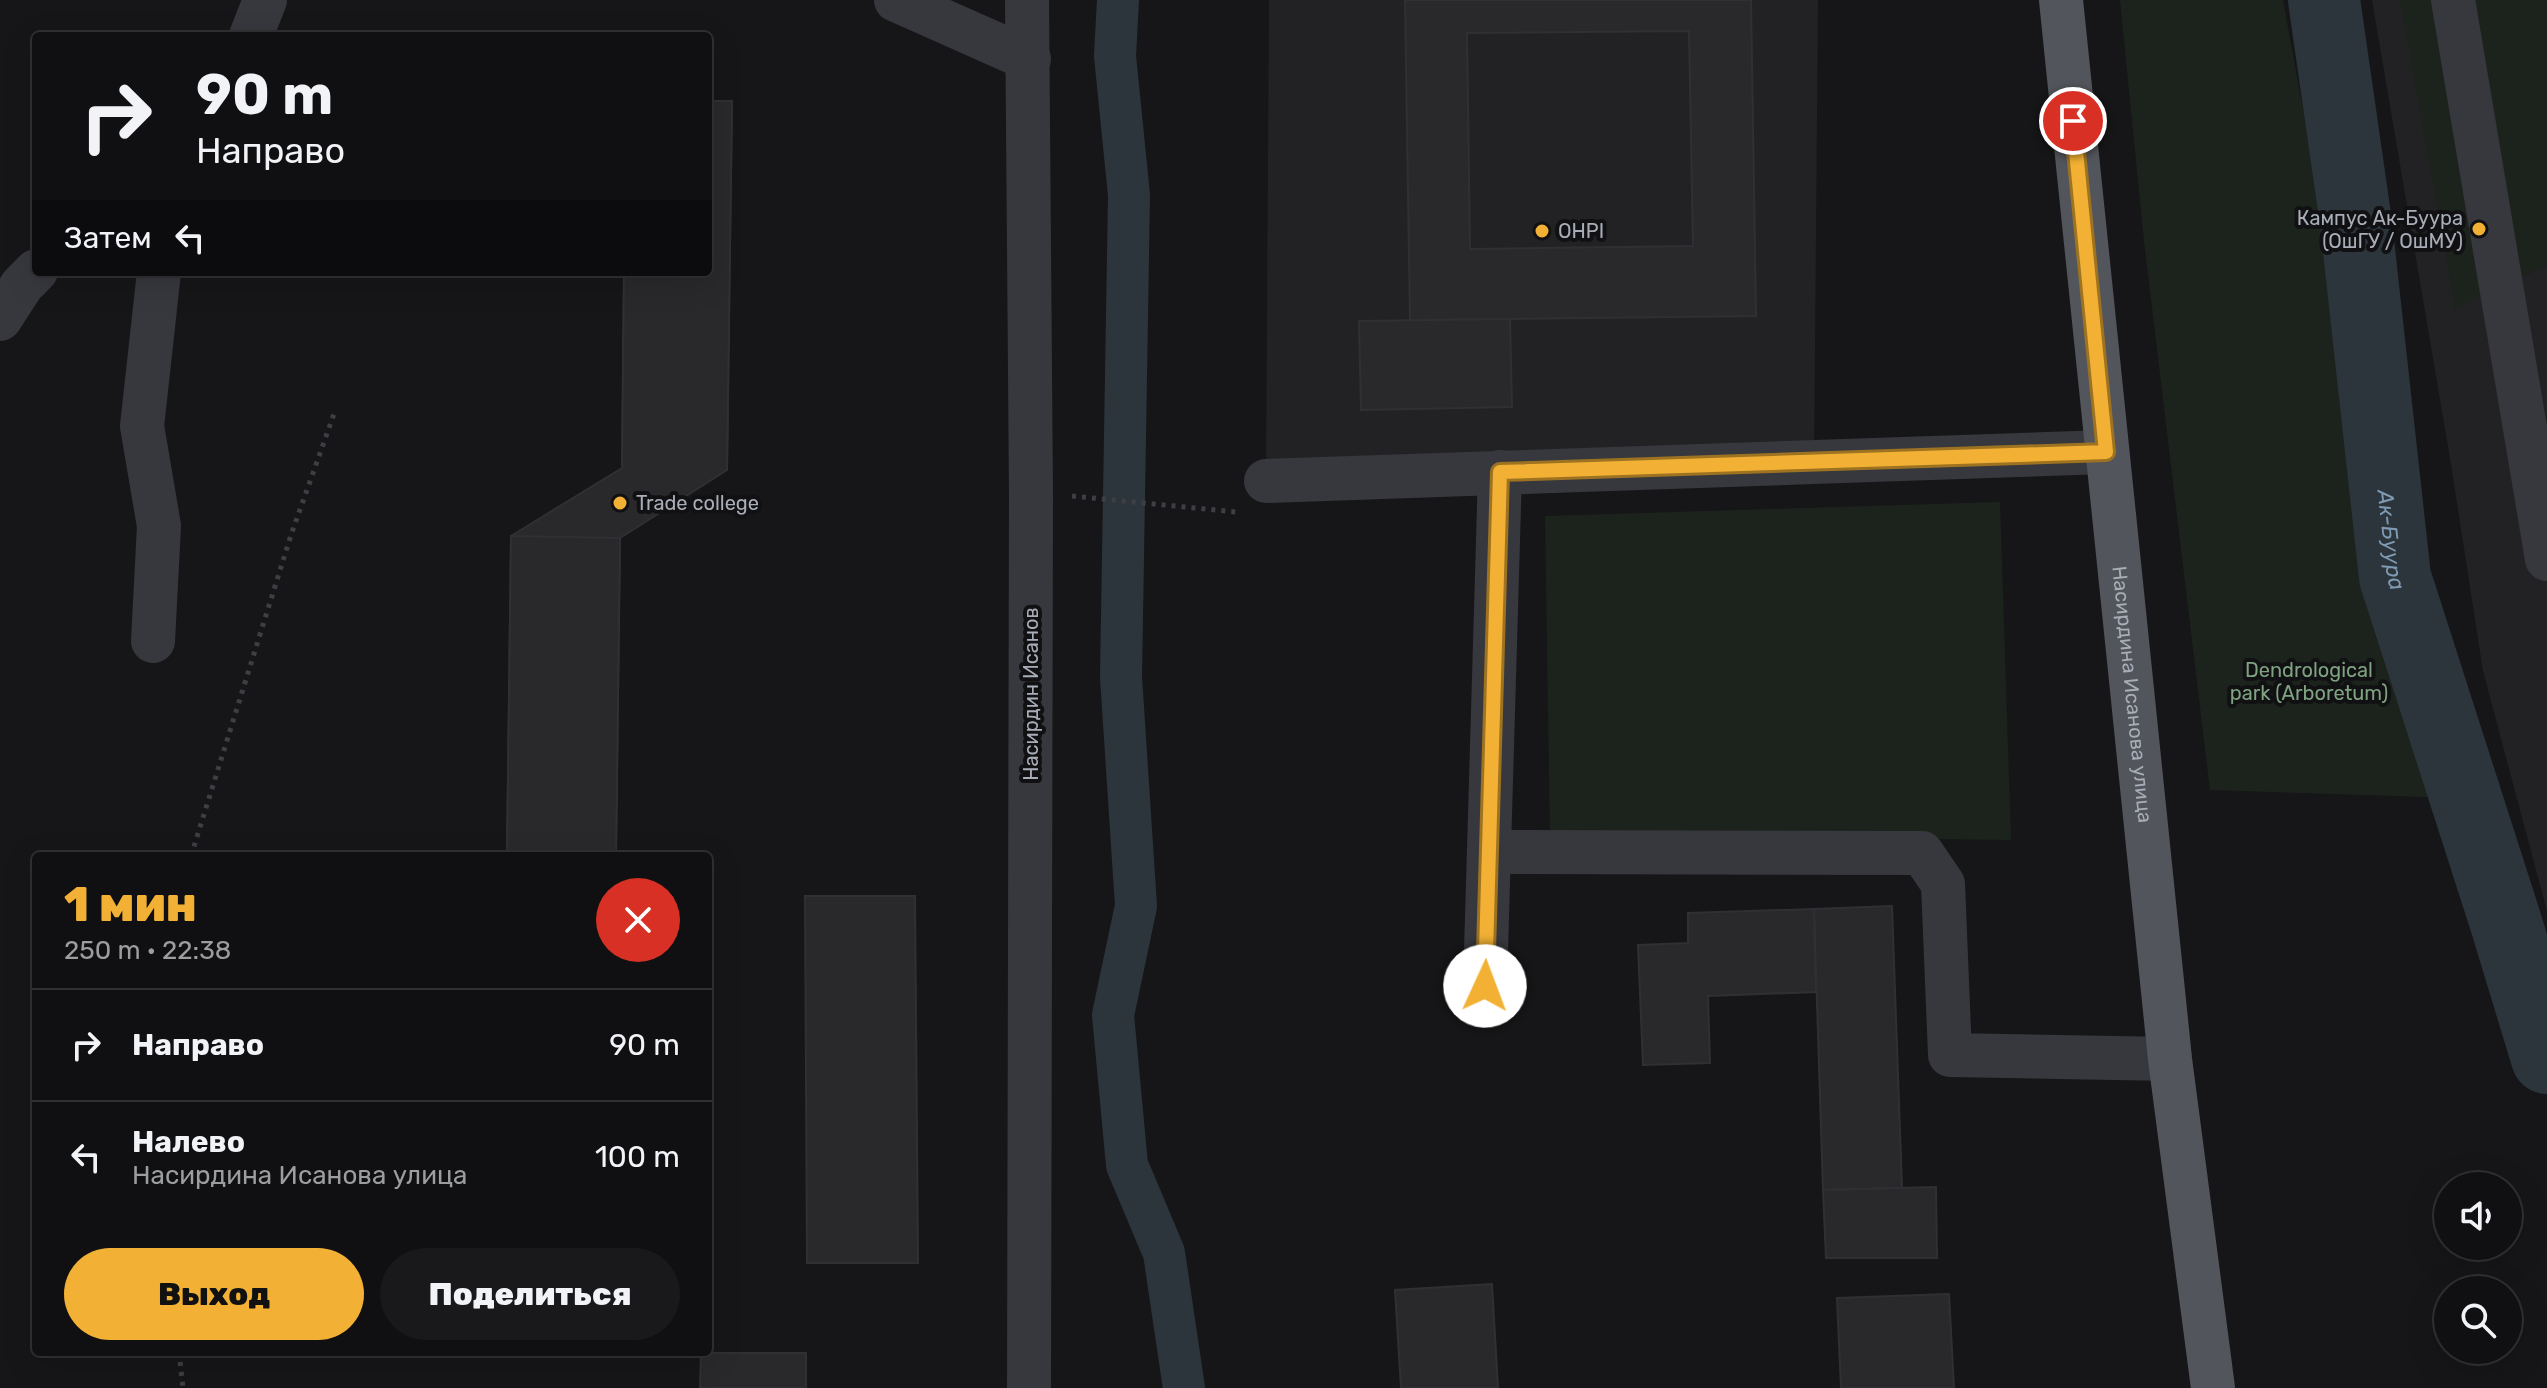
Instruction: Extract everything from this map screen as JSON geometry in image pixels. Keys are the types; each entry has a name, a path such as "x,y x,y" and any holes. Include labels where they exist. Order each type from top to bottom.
{"main road":[{"name":"Насирдина Исанова улица","path":"2061,0 2170,1059 2213,1388"}],"street":[{"path":"253,32 265,0"},
{"path":"896,0 1029,59"},
{"name":"Насирдин Исанов","path":"1027,0 1031,463 1029,1388"},
{"path":"2453,0 2547,559"},
{"path":"0,319 32,275"},
{"path":"153,641 159,526 142,426 159,276"},
{"path":"1266,481 2106,452"},
{"path":"1485,986 1500,472"},
{"path":"1489,852 1922,853 1943,884 1950,1055 2170,1059"}],"path":[{"path":"192,852 291,535 335,411"},
{"path":"1085,497 1236,513 1266,481"},
{"path":"179,1356 183,1388"}],"shaded area":[{"name":"OHPI","path":"1269,0 1818,0 1814,463 1266,481"},
{"name":"Кампус Ак-Буура (ОшГУ / ОшМУ)","path":"2372,0 2547,0 2547,911 2483,671"}],"green space":[{"name":"Dendrological park (Arboretum)","path":"2120,0 2283,0 2376,509 2456,798 2210,790 2144,241"},
{"path":"2400,0 2547,0 2547,266 2455,309"},
{"path":"2000,502 2011,840 1550,834 1545,516"}],"building":[{"path":"1405,0 1751,0 1756,316 1410,320","holes":["1689,31 1693,246 1470,249 1467,33"]},
{"path":"712,101 732,101 727,470 622,468 624,276 712,276"},
{"name":"Trade college","path":"712,101 732,101 727,470 620,538 616,852 507,852 511,536 622,468 624,276 712,276"},
{"path":"1510,319 1512,407 1361,410 1359,321"},
{"path":"511,536 620,538 616,852 507,852"},
{"path":"805,896 915,896 918,1263 807,1263"},
{"path":"1892,906 1902,1188 1823,1190 1814,909"},
{"path":"1814,909 1816,992 1708,996 1710,1063 1643,1065 1638,945 1688,943 1688,913"},
{"path":"1936,1187 1937,1258 1826,1258 1823,1190"},
{"path":"1492,1284 1498,1388 1401,1388 1395,1290"},
{"path":"1949,1294 1954,1388 1841,1388 1837,1298"},
{"path":"712,1353 806,1353 806,1388 700,1388 701,1356 712,1356"}],"waterway":[{"path":"1118,0 1115,56 1129,195 1121,677 1136,906 1113,1015 1127,1165 1164,1253 1184,1388"},
{"name":"Ак-Буура","path":"2324,0 2356,223 2395,577 2547,1058"}],"place":[{"name":"Кампус Ак-Буура (ОшГУ / ОшМУ)","path":"2479,229"},
{"name":"OHPI","path":"1542,231"},
{"name":"Trade college","path":"620,503"}],"route":[{"path":"1485,986 1500,472 2106,452 2073,121"}]}
